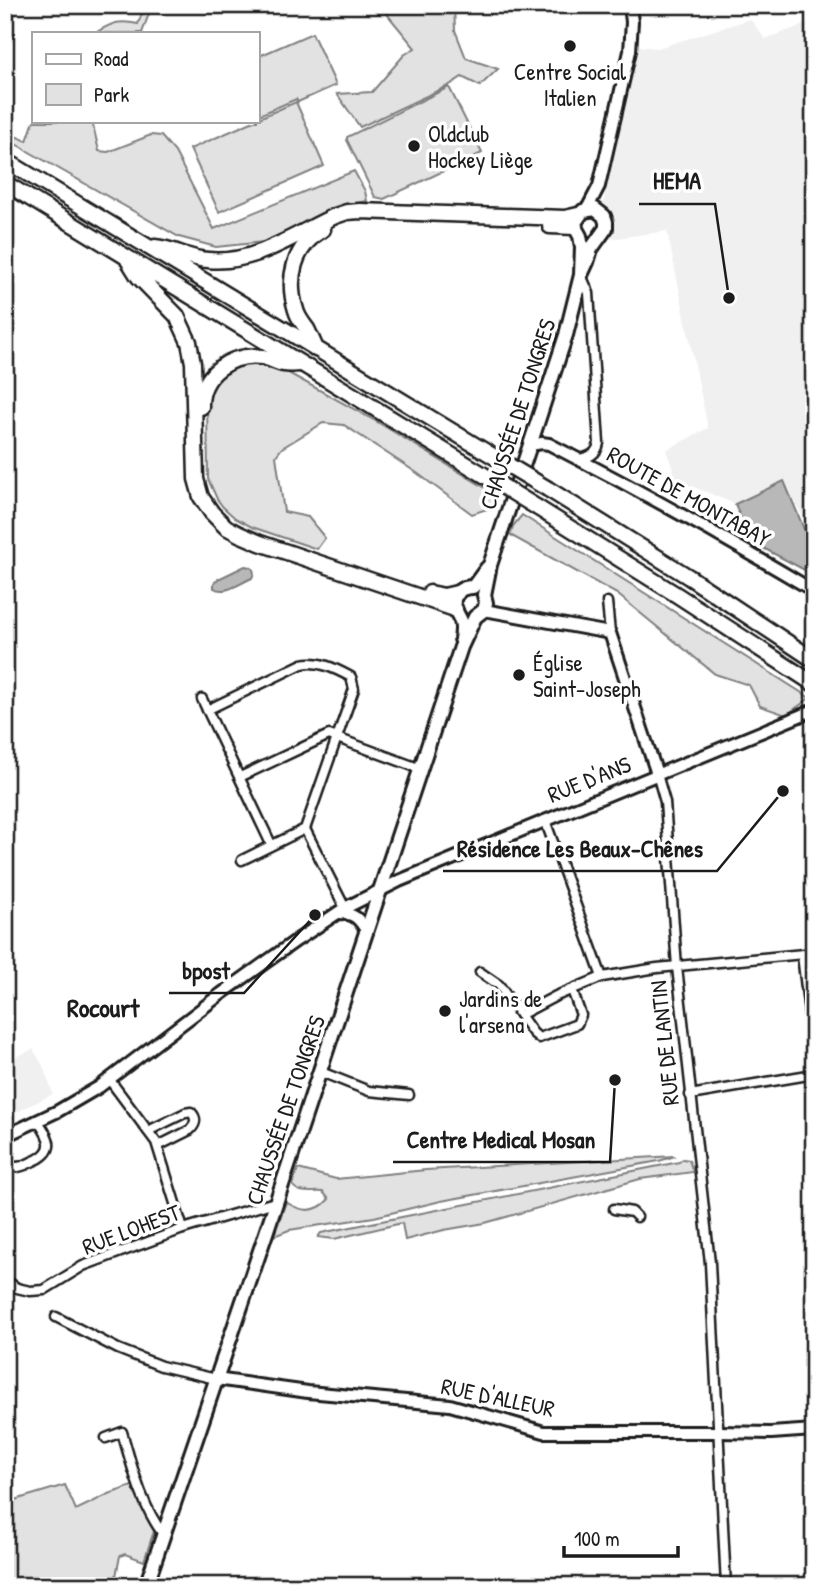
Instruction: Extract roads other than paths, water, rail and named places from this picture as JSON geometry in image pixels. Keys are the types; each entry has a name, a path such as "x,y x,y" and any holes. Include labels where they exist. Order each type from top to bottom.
{"highway":[{"path":"5,160 548,489 689,577 814,660"},
{"path":"5,183 538,508 814,684"},
{"path":"148,247 165,247 189,257 209,260 242,259 335,216 360,211 565,218 580,222"},
{"path":"317,350 296,310 292,272 301,248 328,225 362,217 580,222"},
{"path":"125,256 138,276 177,316 189,342 193,363 196,479 201,497 212,513 226,527 260,543 456,610"},
{"path":"302,364 284,364 262,357 229,361 219,368 203,389 203,477 208,494 218,508 234,522 254,533 432,594 444,596 457,593"}],"main road":[{"name":"CHAUSSÉE DE TONGRES","path":"600,212 599,186 629,51 632,22 630,5"},
{"name":"CHAUSSÉE DE TONGRES","path":"581,275 580,222 599,186"},
{"path":"595,209 600,212 606,222 606,229 597,239 588,240 580,222 595,209"},
{"name":"CHAUSSÉE DE TONGRES","path":"146,1586 321,1072 461,647 486,603 478,591 490,565 566,335 581,275 590,249 597,239"},
{"name":"ROUTE DE MONTABAY","path":"530,445 549,444 579,459 737,545 814,591"},
{"path":"457,593 465,587 478,591"},
{"name":"CHAUSSÉE DE TONGRES","path":"457,593 454,600 462,624 461,647"},
{"path":"456,610 465,618 479,614 610,632"},
{"name":"RUE DE LANTIN","path":"610,632 657,774"},
{"name":"RUE D'ANS","path":"5,1136 87,1095 221,994 341,911 402,880 814,710"},
{"path":"390,864 397,877 402,880"},
{"path":"341,911 357,916 367,932"},
{"name":"RUE D'ALLEUR","path":"216,1379 308,1392 450,1405 544,1432 771,1433 814,1430"}],"street":[{"path":"579,459 595,453 599,443 589,293 581,275"},
{"path":"607,602 610,632"},
{"path":"207,710 302,664 312,662 339,670 351,677 354,689 305,829 341,911"},
{"path":"202,699 271,844"},
{"path":"240,777 329,735 421,769"},
{"name":"RUE DE LANTIN","path":"657,774 665,802 677,967 710,1263 726,1586"},
{"path":"545,820 602,977"},
{"path":"242,860 305,829"},
{"path":"520,1016 556,996 602,977 657,968 814,953"},
{"path":"802,955 814,1039"},
{"path":"480,972 499,985 539,1038 577,1024 581,1015 572,990"},
{"path":"321,1072 369,1091 409,1095"},
{"path":"691,1095 814,1073"},
{"path":"109,1079 158,1146 183,1229"},
{"path":"148,1131 185,1113 191,1112 194,1115 194,1126 158,1146"},
{"path":"5,1159 14,1167 22,1168 46,1154 49,1141 38,1121"},
{"name":"RUE LOHEST","path":"5,1280 30,1291 44,1290 83,1266 183,1229 275,1202"},
{"path":"614,1209 632,1212 637,1217"},
{"path":"56,1317 118,1349 161,1366 216,1379"},
{"path":"106,1438 122,1432 141,1490 155,1524 164,1535"}],"place":[{"name":"Centre Social Italien","path":"570,46"},
{"name":"Oldclub Hockey Liège","path":"414,146"},
{"name":"HEMA","path":"729,298"},
{"name":"Église Saint-Joseph","path":"519,675"},
{"name":"Résidence Les Beaux-Chênes","path":"783,791"},
{"name":"bpost","path":"315,915"},
{"name":"Jardins de l'arsena","path":"445,1011"},
{"name":"Centre Medical Mosan","path":"615,1080"}],"district":[{"name":"Rocourt","path":"103,1007"}]}
